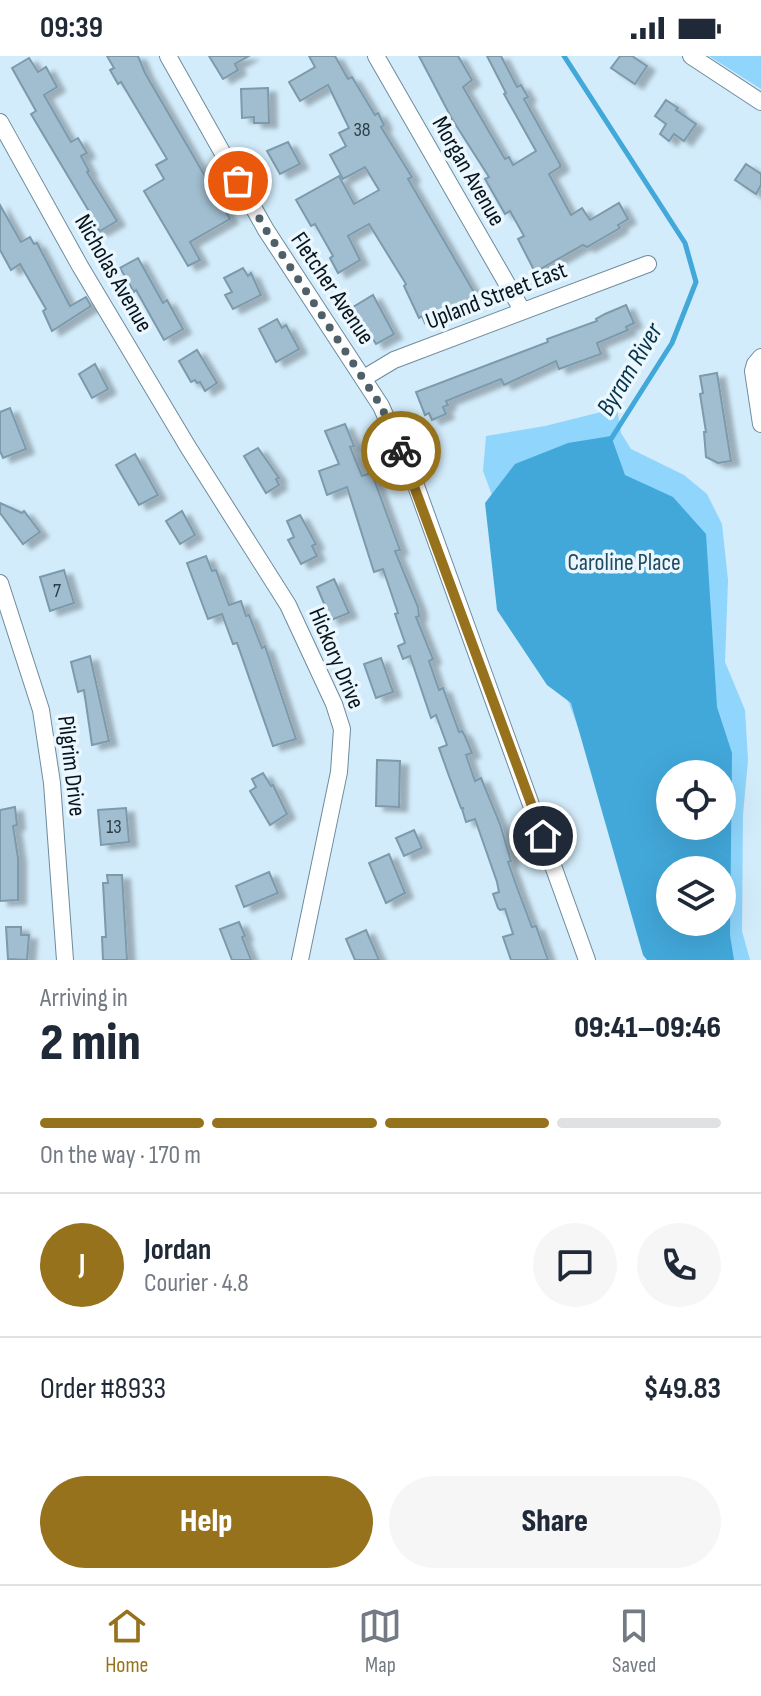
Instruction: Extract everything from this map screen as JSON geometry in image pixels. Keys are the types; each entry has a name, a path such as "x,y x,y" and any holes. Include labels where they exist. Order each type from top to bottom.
{"street":[{"name":"Fletcher Avenue","path":"168,56 266,230 364,378"},
{"name":"Morgan Avenue","path":"376,56 522,310"},
{"path":"691,56 761,102"},
{"name":"Nicholas Avenue","path":"0,122 80,266 188,447"},
{"name":"Upland Street East","path":"364,378 394,360 648,264"},
{"path":"761,357 753,371 761,424"},
{"path":"364,378 381,406 415,483 587,960"},
{"name":"Hickory Drive","path":"188,447 288,605 334,704 342,729 339,772 300,960"},
{"name":"Pilgrim Drive","path":"0,583 41,710 52,783 65,960"}],"green space":[{"path":"709,56 761,56 761,89"},
{"name":"Caroline Place","path":"617,408 621,433 631,449 684,475 707,494 722,524 728,580 725,662 745,710 748,760 743,815 742,931 750,960 659,960 650,922 483,471 486,436 545,426"}],"shaded area":[{"name":"Caroline Place","path":"611,436 625,475 673,497 706,534 717,707 732,760 656,760 656,840 731,840 731,856 656,856 656,936 730,936 734,960 647,960 643,955 571,703 547,685 497,610 485,503 515,464 568,443"}],"building":[{"path":"107,56 138,56 230,219 190,242 200,260 188,266 144,191 164,179 156,165 167,159 121,82 118,84"},
{"path":"209,56 249,56 235,64 238,70 223,79"},
{"path":"309,56 335,56 375,115 378,113 384,125 381,127 412,177 408,179 478,299 475,302 455,314 452,309 425,323 422,316 419,318 404,286 406,284 369,224 348,236 360,260 338,273 330,258 333,256 315,224 311,226 296,200 339,176 354,204 379,190 365,167 343,179 330,155 346,146 339,133 349,128 328,85 300,101 289,82 315,67"},
{"path":"419,56 458,56 472,80 463,87 505,159 509,157 513,165 536,151 487,56 501,56 517,87 521,85 528,97 524,99 560,164 549,174 571,215 582,208 590,220 619,203 628,219 618,225 620,228 587,247 583,245 535,272 518,239 524,236 510,211 505,214 485,179 489,177 452,119"},
{"path":"620,56 632,56 647,66 635,84 611,68"},
{"path":"29,58 38,72 46,67 57,87 44,95 71,142 78,138 87,153 81,156 87,172 117,221 100,231 94,231 86,216 90,213 31,114 36,111 12,68"},
{"path":"268,88 269,123 254,123 254,117 242,118 241,89"},
{"path":"666,100 696,124 684,141 674,134 669,141 660,134 666,124 655,116"},
{"path":"288,142 300,164 280,174 267,151"},
{"path":"746,164 761,174 761,185 756,194 735,180"},
{"path":"0,205 21,242 30,237 34,244 37,243 70,306 86,297 91,306 52,331 43,311 46,309 20,264 11,270 0,250"},
{"path":"138,258 163,303 167,300 183,329 164,340 120,268"},
{"path":"243,268 248,276 251,273 261,295 233,309 225,295 232,292 224,278"},
{"path":"373,295 394,334 376,344 353,307"},
{"path":"626,305 634,323 626,327 628,330 597,343 601,354 559,369 556,361 504,385 501,379 446,401 448,405 443,407 446,414 432,420 429,413 425,415 416,392 548,342 547,339 597,321"},
{"path":"277,319 282,328 286,325 299,349 276,362 259,329"},
{"path":"197,350 217,383 205,391 200,382 191,382 179,361"},
{"path":"95,364 108,389 92,398 79,374"},
{"path":"717,373 731,461 718,463 706,457 700,394 703,393 700,376"},
{"path":"10,408 26,449 3,458 0,451 0,412"},
{"path":"345,424 362,476 371,473 375,482 400,550 395,551 418,607 419,616 416,617 433,659 429,661 439,690 443,688 459,732 462,731 472,753 466,755 475,781 481,778 500,824 511,861 508,862 548,960 511,960 503,937 513,934 505,909 498,908 493,894 499,892 497,882 475,819 466,822 464,808 461,808 449,776 439,748 447,745 436,715 431,718 410,656 403,659 398,646 405,643 383,569 374,572 347,487 327,495 319,471 339,464 325,431"},
{"path":"258,448 279,478 276,479 279,485 266,493 244,456"},
{"path":"135,454 158,495 139,505 116,465"},
{"path":"0,503 22,513 24,511 40,532 23,544 0,513"},
{"path":"182,511 195,535 180,544 166,521"},
{"path":"300,515 316,544 312,546 317,556 301,564 288,540 294,537 287,521"},
{"path":"206,556 212,571 216,570 229,605 241,601 262,648 265,646 296,739 273,746 237,643 233,644 222,614 208,619 187,563"},
{"path":"64,570 74,603 50,611 40,577"},
{"path":"334,579 349,613 331,620 317,587"},
{"path":"90,656 109,741 92,745 84,690 78,692 71,662"},
{"path":"381,658 393,692 376,698 364,664"},
{"path":"377,760 400,761 399,807 376,806"},
{"path":"263,773 273,785 287,814 270,825 250,791 256,787 252,779"},
{"path":"15,807 17,825 13,826 18,858 18,900 0,901 0,810"},
{"path":"126,808 129,842 101,845 98,810"},
{"path":"414,830 422,848 404,856 396,838"},
{"path":"389,854 405,893 386,903 369,863"},
{"path":"269,872 278,893 244,907 236,886"},
{"path":"107,875 122,875 127,960 103,960 102,937 106,937 103,883 108,883"},
{"path":"239,922 251,960 232,960 220,929"},
{"path":"6,927 21,927 21,935 29,935 27,960 8,959"},
{"path":"366,930 379,960 355,960 346,939"}],"waterway":[{"name":"Byram River","path":"564,56 685,243 696,282 672,343 611,439"}],"way so far":[{"path":"238,181 266,230 381,406 401,451"}],"route":[{"path":"401,451 543,836"}]}
